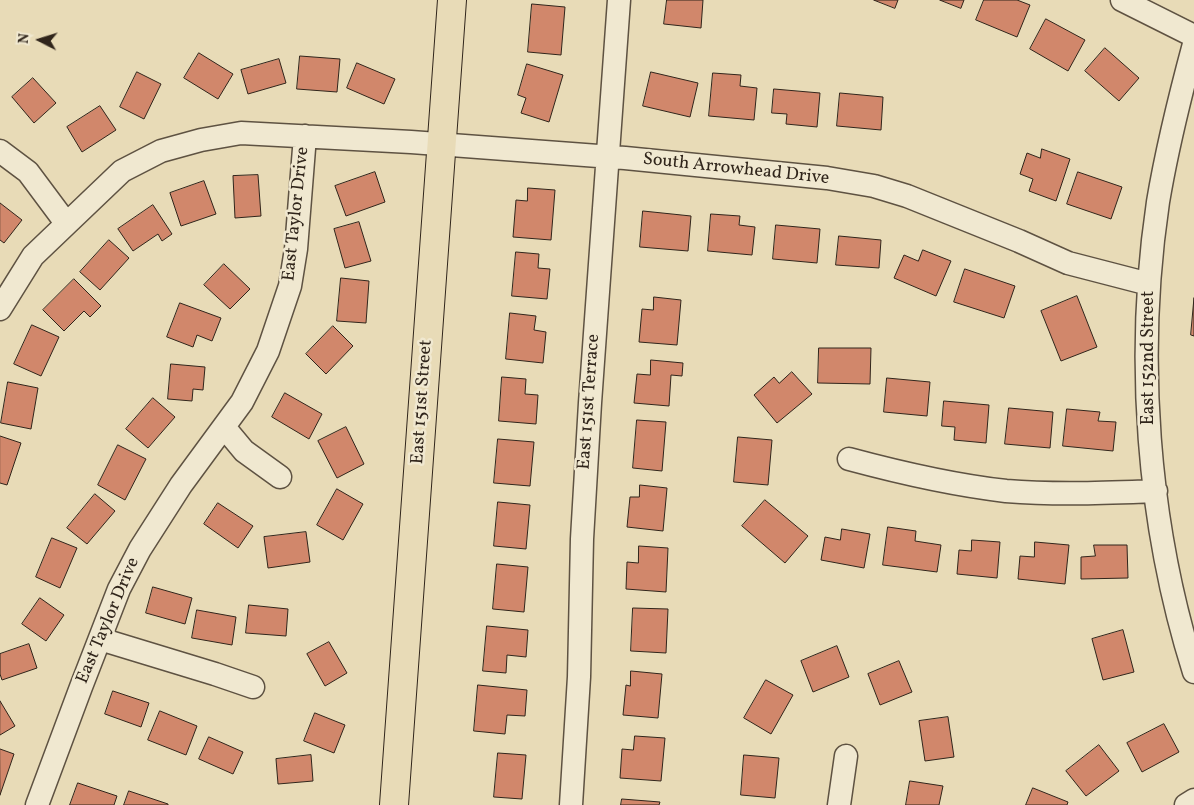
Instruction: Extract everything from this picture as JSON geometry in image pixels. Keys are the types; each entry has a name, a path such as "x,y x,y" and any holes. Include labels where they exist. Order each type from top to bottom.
{"main road":[{"name":"East 151st Street","path":"394,805 452,0"}],"street":[{"name":"East 151st Terrace","path":"572,805 579,677 582,529 619,0"},
{"path":"1122,0 1194,36"},
{"name":"East 152nd Street","path":"1194,44 1168,148 1158,203 1149,284 1146,350 1147,397 1156,491 1170,588 1194,672"},
{"name":"South Arrowhead Drive","path":"0,310 33,256 122,171 160,151 200,140 241,133 607,157 827,178 874,186 907,196 1068,263 1149,284"},
{"name":"East Taylor Drive","path":"38,805 119,589 140,548 181,485 242,402 268,351 290,286 296,249 305,136"},
{"path":"0,151 28,172 66,223"},
{"path":"224,427 244,451 280,477"},
{"path":"849,459 907,475 1008,491 1082,494 1156,491"},
{"path":"100,639 215,674 253,688"},
{"path":"839,805 846,756"},
{"path":"1186,805 1194,800"}],"building":[{"path":"667,0 703,0 701,28 664,24"},
{"path":"874,0 898,0 895,8"},
{"path":"940,0 964,0 961,8"},
{"path":"984,0 1017,0 1030,5 1017,37 976,20"},
{"path":"532,4 565,7 561,55 528,52"},
{"path":"1046,19 1085,40 1068,71 1030,49"},
{"path":"1105,48 1139,78 1119,101 1085,71"},
{"path":"199,53 233,74 218,99 184,78"},
{"path":"300,56 340,59 337,92 297,89"},
{"path":"279,59 286,83 248,94 241,70"},
{"path":"357,63 395,79 384,104 347,88"},
{"path":"527,64 563,75 549,122 521,113 526,98 518,95"},
{"path":"137,72 161,84 144,119 120,107"},
{"path":"651,72 698,83 690,117 643,106"},
{"path":"713,73 741,75 740,86 757,88 754,120 709,116"},
{"path":"33,78 56,103 34,123 12,97"},
{"path":"774,89 820,93 817,127 786,124 787,114 772,113"},
{"path":"840,93 883,97 881,130 837,126"},
{"path":"100,106 116,130 82,152 67,127"},
{"path":"1042,149 1070,159 1056,201 1029,191 1033,179 1020,174 1027,153 1040,158"},
{"path":"375,172 385,202 346,216 335,186"},
{"path":"1078,172 1122,187 1111,219 1067,204"},
{"path":"258,175 261,216 235,218 233,176"},
{"path":"204,181 216,214 181,226 170,193"},
{"path":"528,188 555,190 551,240 513,237 516,200 527,201"},
{"path":"0,203 22,220 4,243 0,240"},
{"path":"153,205 172,234 162,241 158,234 133,251 118,229"},
{"path":"643,211 691,216 688,251 640,247"},
{"path":"711,214 740,216 739,225 755,227 752,255 708,251"},
{"path":"359,222 371,261 345,268 334,229"},
{"path":"776,225 820,229 817,263 773,259"},
{"path":"839,236 881,240 879,268 836,265"},
{"path":"109,240 129,258 100,290 80,272"},
{"path":"923,250 951,261 936,296 894,278 904,255 918,261"},
{"path":"516,252 539,254 538,268 550,269 547,299 512,296"},
{"path":"224,264 250,289 230,309 204,285"},
{"path":"965,269 1015,286 1004,318 954,302"},
{"path":"341,278 369,281 366,323 337,321"},
{"path":"74,279 101,306 90,317 84,311 64,331 43,310"},
{"path":"1077,296 1097,347 1061,361 1041,311"},
{"path":"654,297 681,300 677,345 639,342 642,309 653,310"},
{"path":"1194,298 1194,336 1191,335"},
{"path":"180,303 221,318 212,341 197,335 193,347 167,337"},
{"path":"510,313 536,316 534,330 546,332 543,363 506,359"},
{"path":"32,325 59,337 41,376 14,364"},
{"path":"333,326 353,346 326,374 306,354"},
{"path":"819,348 871,348 870,384 818,383"},
{"path":"651,360 683,363 682,376 671,375 669,406 634,403 637,374 650,375"},
{"path":"171,364 205,367 203,390 193,389 192,401 168,399"},
{"path":"792,372 812,394 777,423 754,395 774,377 779,383"},
{"path":"502,377 526,379 525,394 538,395 536,424 499,421"},
{"path":"887,378 930,382 927,416 884,412"},
{"path":"8,382 38,388 31,429 1,423"},
{"path":"285,393 322,414 309,439 272,417"},
{"path":"153,398 175,417 148,448 126,429"},
{"path":"944,401 989,405 986,443 954,440 955,427 942,426"},
{"path":"1009,408 1053,412 1050,448 1005,444"},
{"path":"1067,409 1100,412 1098,421 1116,422 1113,451 1063,446"},
{"path":"637,420 666,422 662,471 633,468"},
{"path":"346,427 364,464 337,478 318,441"},
{"path":"0,436 21,443 7,485 0,483"},
{"path":"738,437 772,440 768,485 734,482"},
{"path":"498,439 534,442 530,486 494,483"},
{"path":"118,445 146,459 125,500 98,485"},
{"path":"640,485 667,488 663,531 627,527 630,497 639,497"},
{"path":"337,489 363,504 343,540 317,525"},
{"path":"95,494 115,511 87,544 67,528"},
{"path":"765,500 808,536 785,563 742,526"},
{"path":"498,502 530,505 526,549 494,546"},
{"path":"218,503 253,526 238,548 204,524"},
{"path":"888,527 916,531 915,541 941,545 937,572 883,565"},
{"path":"842,529 870,534 864,568 821,560 825,537 840,540"},
{"path":"306,532 310,562 268,568 264,537"},
{"path":"52,538 77,548 60,588 36,577"},
{"path":"972,540 1000,542 997,578 957,574 959,550 971,551"},
{"path":"1035,542 1069,545 1065,584 1018,579 1020,556 1034,557"},
{"path":"1094,545 1127,545 1128,578 1081,579 1081,557 1095,556"},
{"path":"639,546 668,548 666,592 626,589 627,562 638,563"},
{"path":"497,564 528,567 524,612 493,609"},
{"path":"153,587 192,598 185,624 146,613"},
{"path":"40,598 64,615 46,641 22,624"},
{"path":"249,605 288,609 286,636 246,633"},
{"path":"633,608 668,609 666,653 631,651"},
{"path":"197,610 236,617 232,645 192,638"},
{"path":"487,626 528,630 526,657 507,655 506,673 483,671"},
{"path":"1123,630 1134,672 1103,680 1092,639"},
{"path":"329,642 347,673 325,686 307,654"},
{"path":"29,644 37,668 2,680 0,674 0,654"},
{"path":"837,646 849,677 813,692 801,661"},
{"path":"899,661 912,692 880,705 868,674"},
{"path":"631,671 662,674 658,718 623,715 626,685 630,686"},
{"path":"766,680 793,695 771,734 744,718"},
{"path":"478,685 527,690 525,716 507,715 505,734 474,731"},
{"path":"113,691 149,703 141,727 105,714"},
{"path":"0,701 15,726 0,735"},
{"path":"160,711 197,726 186,755 148,740"},
{"path":"315,713 345,725 334,753 304,741"},
{"path":"948,717 954,757 925,761 919,721"},
{"path":"1164,724 1179,752 1142,772 1127,743"},
{"path":"635,736 665,738 661,781 620,778 622,749 633,750"},
{"path":"209,737 243,752 233,774 199,759"},
{"path":"1099,745 1119,771 1086,796 1066,771"},
{"path":"0,749 14,754 0,795"},
{"path":"498,753 526,755 522,799 494,797"},
{"path":"311,755 313,781 278,784 276,759"},
{"path":"744,755 779,758 775,798 741,795"},
{"path":"910,781 943,786 939,805 906,805"},
{"path":"78,783 117,796 114,805 70,805"},
{"path":"1033,788 1068,802 1067,805 1026,805"},
{"path":"129,791 168,804 168,805 124,805"},
{"path":"622,799 660,802 659,805 621,805"}]}
